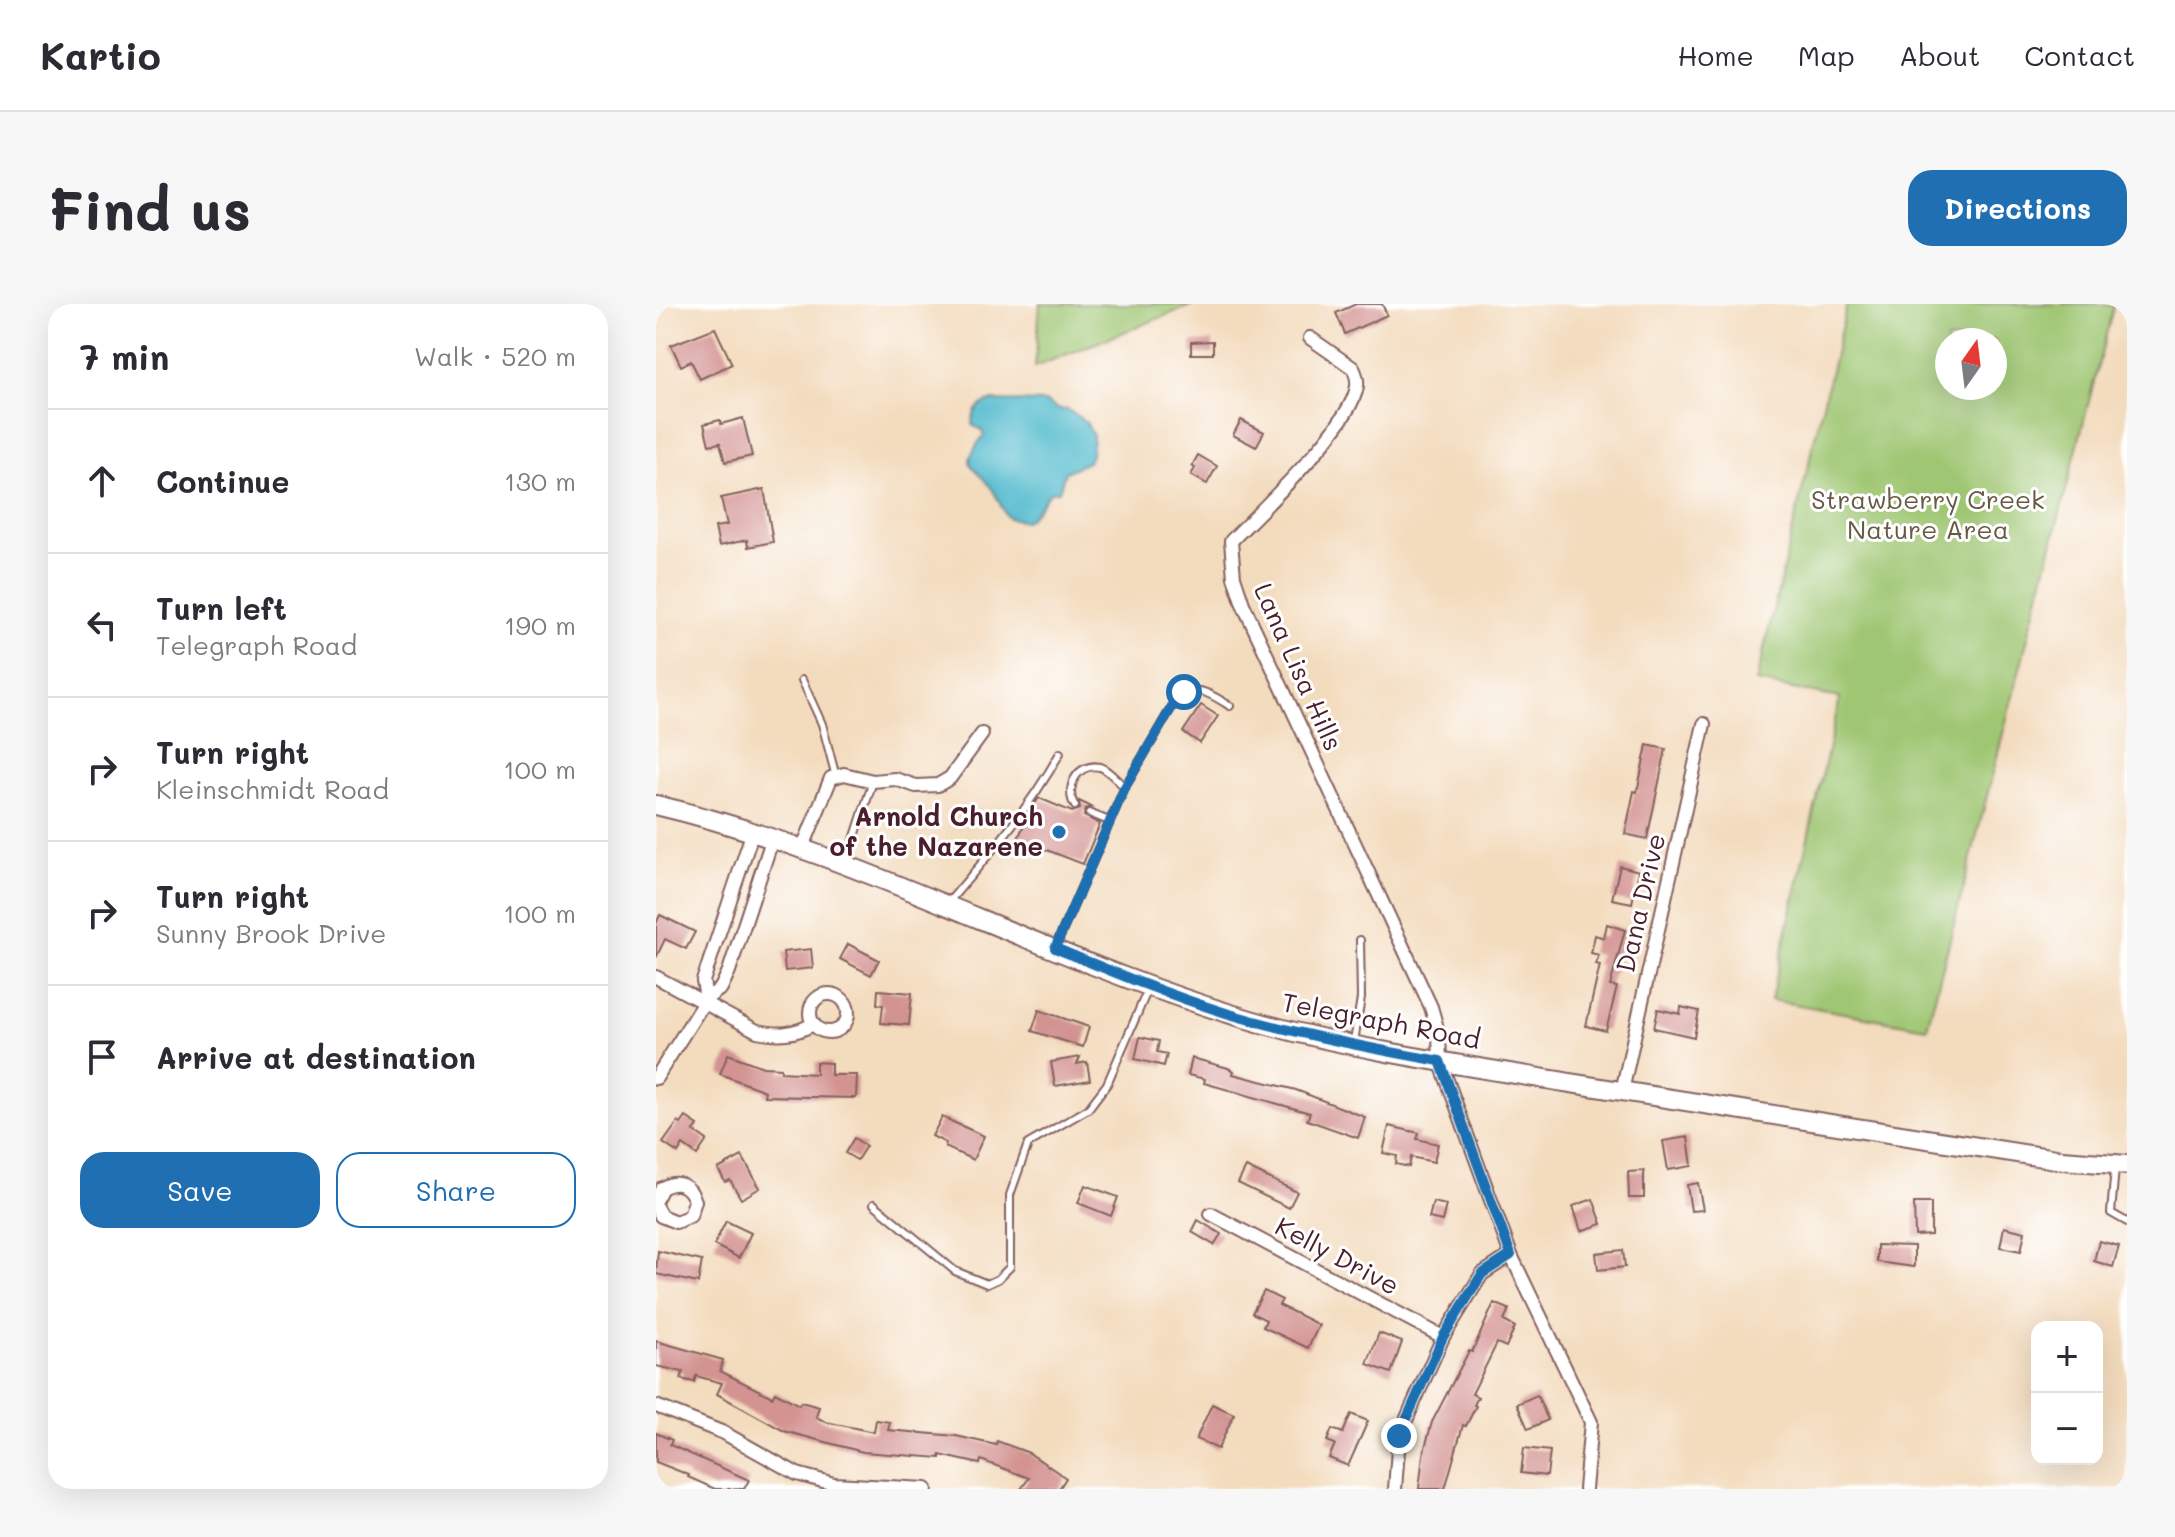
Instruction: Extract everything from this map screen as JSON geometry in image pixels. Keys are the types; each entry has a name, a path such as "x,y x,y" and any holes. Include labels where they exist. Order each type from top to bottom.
{"main road":[{"name":"Telegraph Road","path":"656,805 803,847 1150,986 1270,1026 1353,1045 1622,1091 2062,1160 2121,1165"}],"street":[{"name":"Lana Lisa Hills","path":"1310,338 1353,368 1357,387 1347,409 1318,448 1231,541 1234,577 1243,604 1431,1007 1439,1035 1440,1061 1511,1255 1591,1422 1585,1489"},
{"name":"Dana Drive","path":"1622,1091 1704,724"},
{"path":"803,847 831,778 844,774 873,781 895,779 916,786 938,785 950,778 982,734"},
{"path":"705,1001 705,975 727,917 753,831"},
{"path":"656,1078 705,1001 716,994 724,982 743,934 773,837"},
{"path":"656,977 757,1031 793,1033 813,1024"},
{"path":"656,1207 661,1216 676,1222 690,1216 695,1206 691,1191 683,1185 667,1185 657,1194"},
{"name":"Kelly Drive","path":"1211,1214 1443,1337"},
{"path":"1395,1489 1399,1436 1443,1337 1482,1274 1511,1255"},
{"path":"656,1406 724,1433 797,1474 834,1484 926,1489"}],"lane":[{"path":"802,680 822,724 836,777"},
{"path":"1055,948 1125,787 1180,695 1195,689 1230,706"},
{"path":"946,905 1012,828 1060,753"},
{"path":"1075,806 1071,786 1077,775 1087,768 1108,771 1125,787"},
{"path":"845,864 873,781"},
{"path":"1089,813 1109,821"},
{"path":"1353,1045 1361,998 1360,940"},
{"path":"874,1204 955,1271 987,1284 998,1279 1010,1267 1010,1195 1028,1144 1088,1109 1107,1084 1150,986"},
{"path":"2121,1165 2111,1213 2127,1222"}],"green space":[{"path":"1040,304 1195,304 1035,367"},
{"name":"Strawberry Creek Nature Area","path":"1847,304 2114,304 1927,1028 1771,1000 1840,698 1756,682"}],"water":[{"path":"990,401 1046,402 1057,409 1068,410 1086,422 1093,436 1088,462 1065,472 1059,491 1050,492 1025,521 1008,518 992,489 971,465 972,454 984,435 972,425 973,416 979,407"}],"building":[{"path":"1356,304 1382,304 1387,315 1345,334 1336,313"},
{"path":"715,328 732,364 700,379 691,361 681,366 671,345"},
{"path":"1213,341 1213,354 1191,354 1191,342"},
{"path":"743,418 752,456 725,462 720,443 709,445 704,424 720,420 721,424"},
{"path":"1241,420 1264,432 1256,447 1233,435"},
{"path":"1198,455 1217,466 1207,484 1191,475"},
{"path":"764,489 773,542 748,547 747,540 719,546 715,527 727,525 721,498"},
{"path":"1201,705 1218,716 1200,743 1183,732"},
{"path":"1647,745 1666,749 1647,839 1625,834"},
{"name":"Arnold Church of the Nazarene","path":"1039,798 1072,812 1080,809 1079,801 1092,807 1085,809 1084,816 1100,824 1083,864 1018,839 1029,812"},
{"path":"1620,866 1639,871 1632,903 1612,899"},
{"path":"660,915 695,932 686,949 665,939 656,958 656,924"},
{"path":"1607,924 1625,930 1610,986 1617,987 1606,1031 1586,1026 1600,965 1596,964 1599,955 1591,953 1595,935 1604,938"},
{"path":"848,944 879,960 871,975 840,959"},
{"path":"811,949 813,968 785,971 783,952"},
{"path":"878,990 912,993 909,1025 881,1023 883,1005 877,1004"},
{"path":"1681,1007 1699,1011 1694,1037 1654,1028 1658,1009 1680,1014"},
{"path":"1039,1010 1089,1027 1083,1047 1032,1031"},
{"path":"1140,1037 1159,1041 1157,1052 1167,1054 1164,1066 1135,1059"},
{"path":"728,1054 763,1067 781,1068 781,1072 816,1074 816,1062 831,1063 831,1075 857,1075 856,1098 764,1096 765,1091 720,1074"},
{"path":"1080,1057 1077,1064 1087,1062 1090,1080 1055,1086 1051,1062"},
{"path":"1192,1058 1228,1068 1234,1071 1233,1074 1296,1090 1365,1117 1358,1138 1307,1120 1310,1113 1204,1083 1205,1079 1188,1075"},
{"path":"686,1117 698,1125 694,1131 707,1140 697,1155 683,1145 678,1153 663,1143 678,1122 681,1124"},
{"path":"942,1117 984,1136 973,1160 945,1147 946,1143 932,1136"},
{"path":"1389,1126 1419,1133 1417,1139 1438,1144 1434,1162 1411,1157 1409,1167 1396,1164 1397,1156 1383,1153"},
{"path":"1688,1137 1692,1166 1668,1170 1663,1141"},
{"path":"854,1138 866,1146 857,1160 845,1153"},
{"path":"742,1156 760,1188 741,1199 730,1180 725,1182 718,1169"},
{"path":"1246,1167 1297,1192 1289,1208 1238,1183"},
{"path":"1644,1171 1644,1198 1629,1198 1628,1172"},
{"path":"1698,1183 1703,1210 1691,1211 1687,1185"},
{"path":"1085,1185 1118,1197 1111,1216 1078,1203"},
{"path":"1593,1199 1602,1224 1581,1231 1573,1206"},
{"path":"1433,1202 1446,1205 1442,1221 1429,1218"},
{"path":"1914,1203 1931,1203 1931,1235 1915,1236"},
{"path":"1198,1220 1221,1234 1214,1245 1192,1232"},
{"path":"726,1221 751,1233 739,1258 714,1245"},
{"path":"2004,1227 2025,1232 2021,1251 2000,1247"},
{"path":"2099,1241 2119,1246 2113,1267 2094,1261"},
{"path":"1877,1245 1914,1246 1914,1267 1877,1262"},
{"path":"1623,1250 1625,1267 1598,1270 1596,1253"},
{"path":"658,1251 702,1261 698,1283 656,1274"},
{"path":"1264,1291 1282,1300 1279,1305 1319,1325 1308,1348 1263,1327 1266,1320 1252,1313"},
{"path":"1494,1303 1509,1309 1504,1321 1515,1327 1506,1347 1497,1343 1472,1394 1478,1397 1476,1406 1466,1426 1463,1425 1445,1489 1419,1489 1423,1455 1432,1422 1469,1351 1472,1352"},
{"path":"1379,1333 1402,1342 1391,1373 1367,1364"},
{"path":"656,1341 723,1360 720,1371 772,1397 775,1392 799,1405 801,1402 819,1407 816,1417 826,1422 874,1432 876,1420 890,1422 888,1430 956,1436 996,1445 997,1441 1029,1453 1066,1478 1059,1489 1021,1489 1029,1478 981,1460 980,1464 940,1455 940,1458 863,1452 784,1431 717,1394 722,1383 696,1376 694,1382 681,1379 683,1372 656,1366"},
{"path":"1537,1395 1548,1420 1528,1429 1517,1404"},
{"path":"1212,1404 1234,1414 1218,1449 1196,1439"},
{"path":"1351,1414 1368,1421 1348,1466 1329,1458 1335,1444 1327,1441 1332,1429 1343,1433"},
{"path":"656,1433 672,1440 670,1445 749,1480 744,1489 715,1489 656,1462"},
{"path":"1524,1448 1550,1451 1547,1476 1521,1473"}],"place":[{"name":"Arnold Church of the Nazarene","path":"1059,832"}],"route":[{"path":"1184,692 1173,705 1125,787 1055,948 1158,989 1270,1026 1440,1061 1511,1255 1482,1274 1443,1337 1399,1436"}]}
